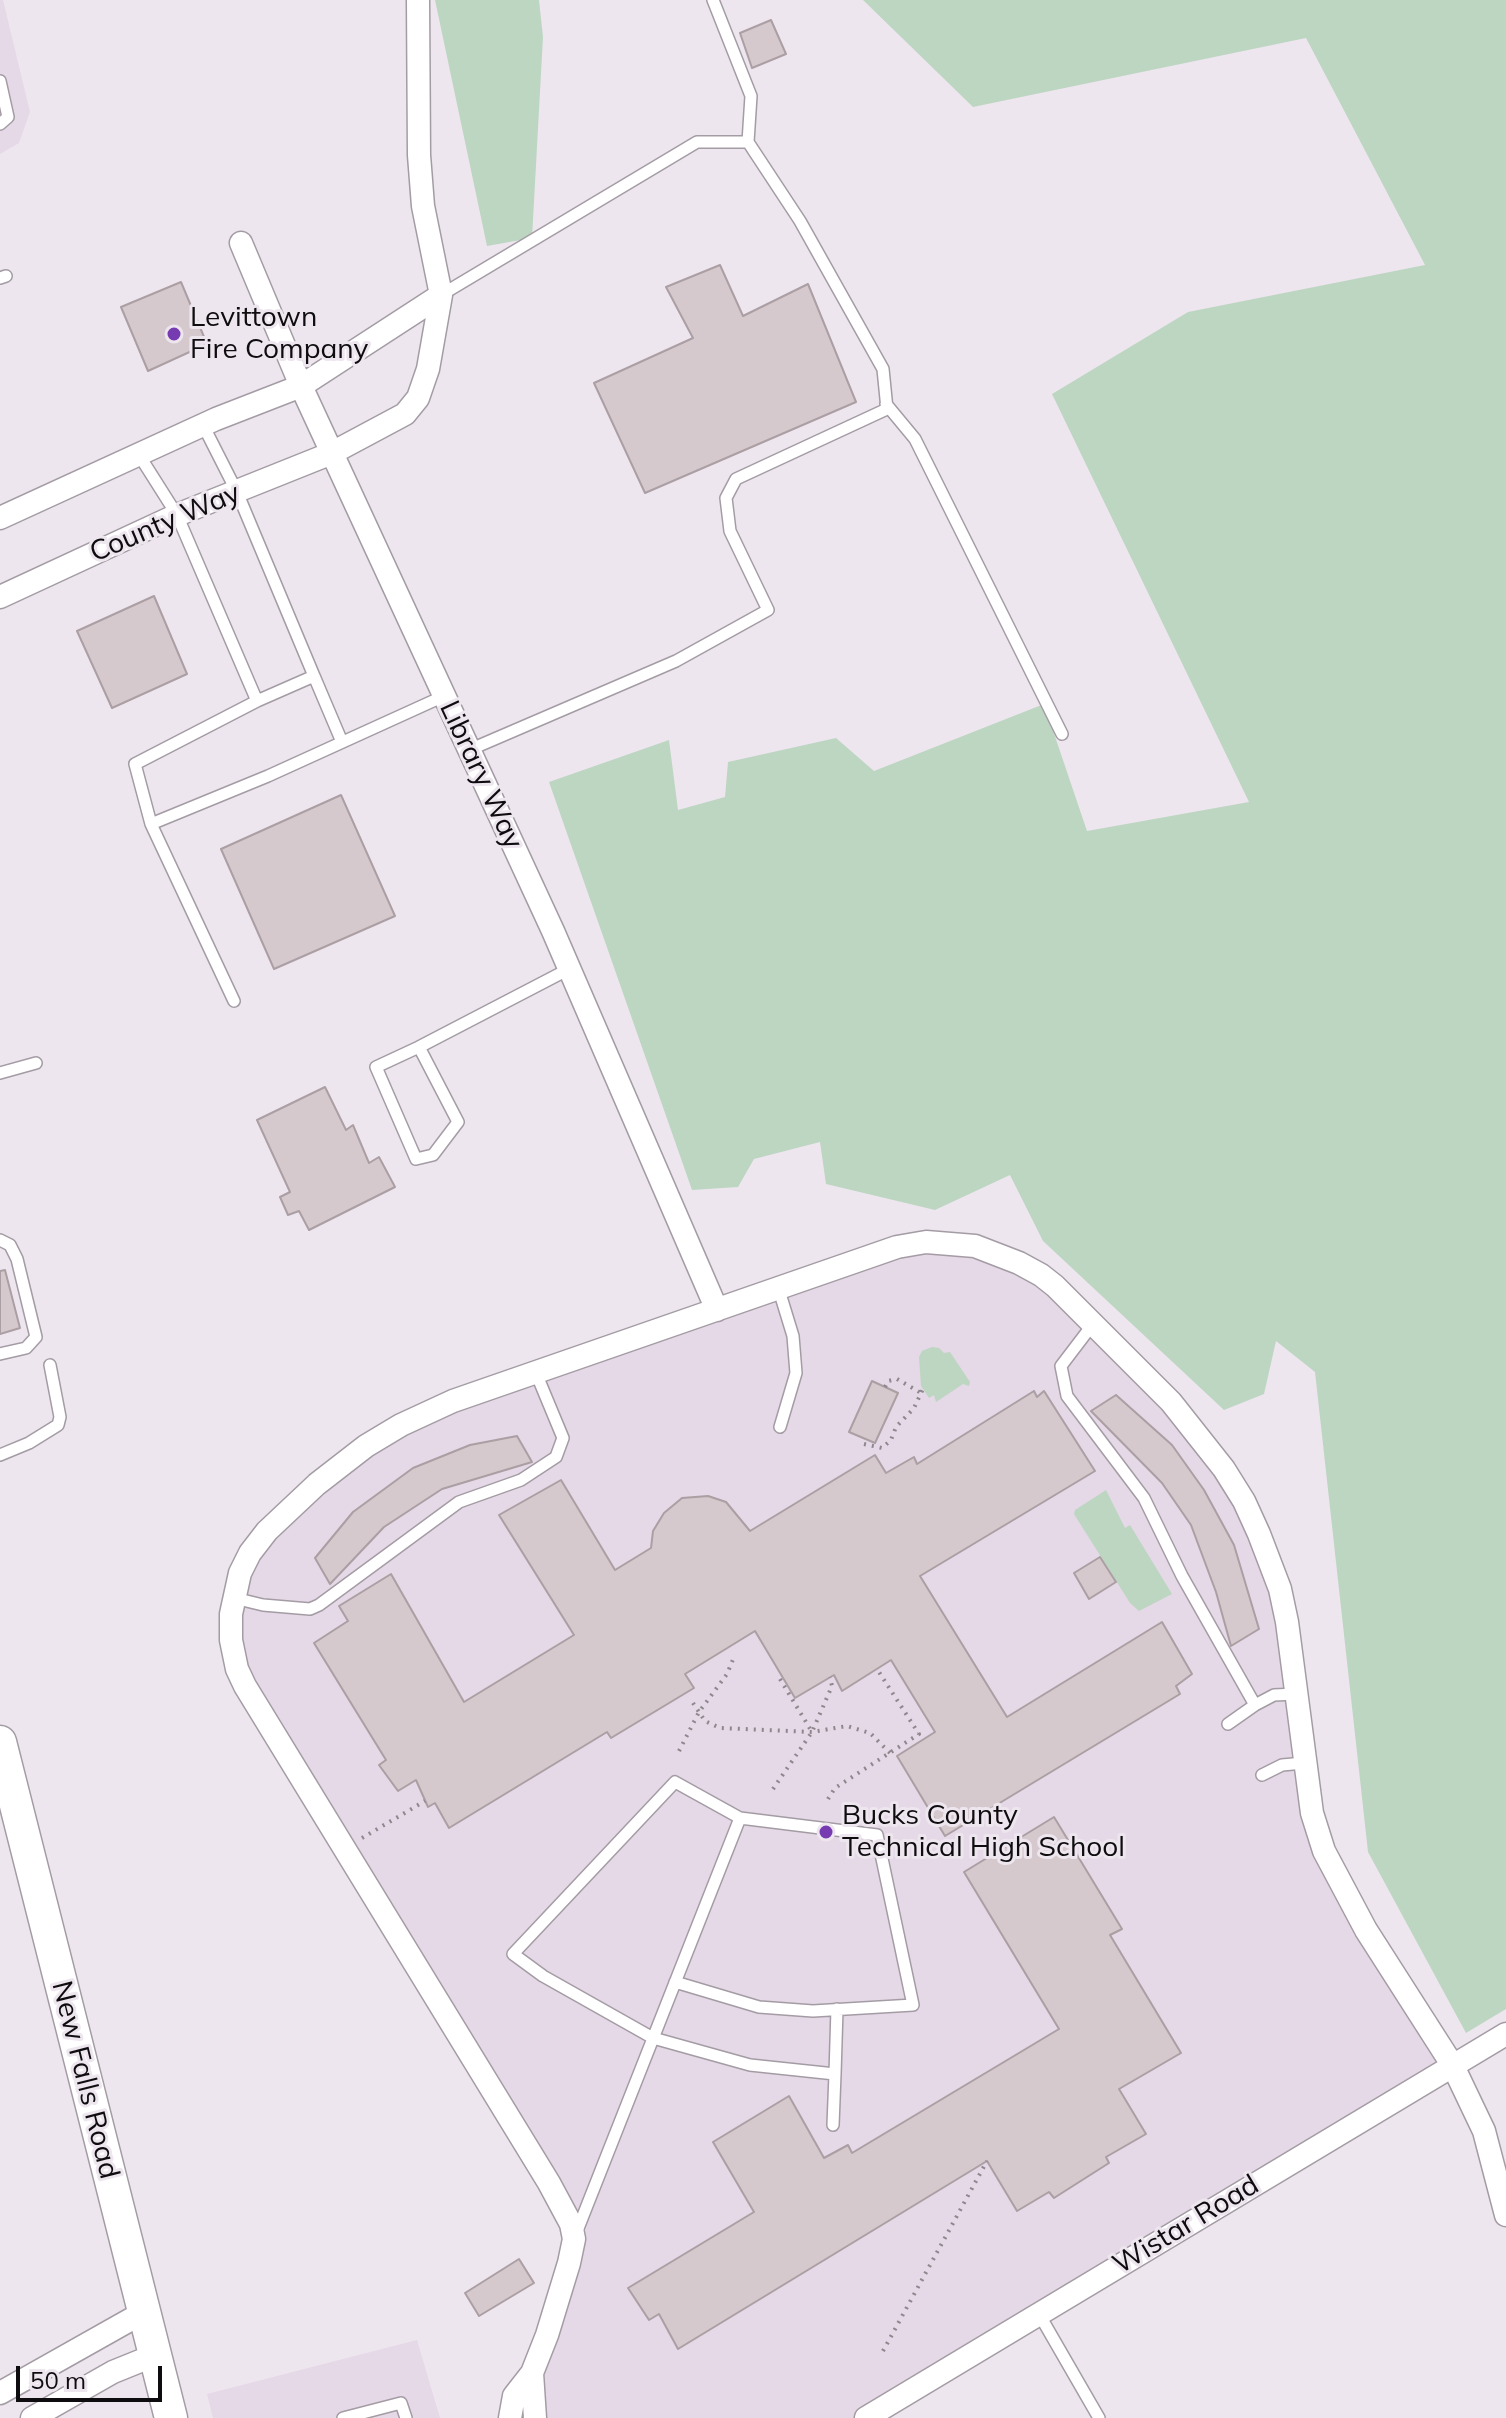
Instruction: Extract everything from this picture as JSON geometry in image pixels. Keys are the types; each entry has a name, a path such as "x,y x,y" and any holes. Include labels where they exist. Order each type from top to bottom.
{"main road":[{"name":"New Falls Road","path":"0,1742 155,2355 174,2416"}],"street":[{"path":"0,518 203,425 301,386 441,295 423,206 419,155 418,0"},
{"name":"Library Way","path":"241,243 301,386 569,969 717,1310"},
{"name":"County Way","path":"0,597 177,515 332,453 405,414 418,398 428,369 441,295"},
{"path":"510,2418 514,2396 532,2373 547,2335 574,2239 571,2224 549,2183 245,1686 237,1669 231,1640 234,1598 240,1573 250,1553 267,1531 317,1484 366,1446 401,1425 453,1401 897,1247 948,1242 975,1246 1041,1275 1190,1424 1224,1469 1244,1501 1280,1589 1312,1813 1324,1851 1338,1882 1453,2066 1488,2143 1506,2215"},
{"name":"Wistar Road","path":"866,2418 1506,2034"},
{"path":"0,2393 144,2312"},
{"path":"32,2418 113,2372 155,2355"},
{"path":"532,2373 535,2418"}],"lane":[{"path":"469,750 676,661 768,610 730,531 726,498 736,479 887,409 883,369 800,221 748,142 751,96 713,0"},
{"path":"0,81 8,117 0,124"},
{"path":"441,295 697,142 748,142"},
{"path":"886,404 915,439 1062,734"},
{"path":"203,425 237,492 342,742"},
{"path":"139,455 177,515 257,701"},
{"path":"234,1001 151,824 135,764 257,701 314,676"},
{"path":"151,824 444,696"},
{"path":"419,1047 458,1122 433,1155 416,1159 376,1067 569,969"},
{"path":"0,1073 36,1063"},
{"path":"0,1240 10,1245 17,1259 36,1337 26,1348 0,1354"},
{"path":"778,1287 793,1336 796,1373 780,1427"},
{"path":"1093,1324 1061,1366 1067,1396 1144,1498 1182,1576 1255,1705"},
{"path":"0,1455 29,1443 58,1425 60,1417 50,1365"},
{"path":"234,1598 263,1605 310,1609 459,1502 521,1480 556,1457 563,1438 536,1373"},
{"path":"1228,1724 1274,1695 1296,1694"},
{"path":"1262,1775 1282,1765 1304,1763"},
{"path":"675,1982 759,2007 837,2009 913,2005 877,1835 740,1818 675,1782 513,1954 543,1976 653,2038 750,2065 835,2074"},
{"path":"574,2239 740,1818"},
{"path":"833,2125 837,2009"},
{"path":"1039,2314 1099,2418"},
{"path":"343,2418 401,2403 406,2418"}],"path":[{"path":"864,1444 882,1448 891,1440 896,1427 914,1408 922,1391 897,1379 888,1381 885,1387"},
{"path":"679,1751 699,1712 727,1674 734,1657"},
{"path":"828,1799 835,1788 919,1734 877,1669"},
{"path":"773,1789 812,1732 832,1686 830,1677"},
{"path":"780,1679 812,1732"},
{"path":"693,1703 705,1721 720,1728 812,1732 856,1727 870,1733 890,1753"},
{"path":"362,1838 425,1801"},
{"path":"883,2351 987,2161"}],"shaded area":[{"path":"0,0 3,0 30,112 19,143 0,154"},
{"name":"Bucks County Technical High School","path":"897,1247 1019,1263 1199,1434 1280,1589 1312,1813 1453,2066 868,2418 510,2418 574,2239 231,1640 250,1553 401,1425"},
{"path":"417,2340 440,2418 213,2418 207,2394"}],"green space":[{"path":"435,0 539,0 543,37 532,238 487,246"},
{"path":"863,0 1506,0 1506,2009 1466,2033 1368,1852 1315,1372 1276,1341 1264,1394 1224,1410 1043,1241 1010,1175 935,1210 826,1184 820,1142 754,1159 738,1187 692,1190 549,782 669,740 678,810 725,797 728,762 836,738 874,771 1044,704 1087,831 1249,802 1052,394 1188,312 1425,265 1306,38 973,107"},
{"path":"932,1347 944,1353 950,1352 970,1382 969,1386 963,1384 936,1402 934,1395 929,1398 921,1386 919,1357 922,1351"},
{"path":"1106,1490 1125,1528 1130,1525 1172,1594 1139,1611 1130,1603 1074,1514 1075,1510"}],"building":[{"path":"771,20 786,54 752,68 740,33"},
{"path":"720,265 743,316 808,284 856,402 645,493 594,383 693,338 666,287"},
{"path":"181,282 207,344 148,371 121,307"},
{"path":"154,596 187,674 112,708 77,631"},
{"path":"341,795 395,916 274,969 221,849"},
{"path":"325,1087 346,1130 353,1125 369,1163 379,1157 395,1187 309,1230 299,1211 288,1215 280,1197 290,1192 257,1120"},
{"path":"5,1270 20,1328 0,1334 0,1271"},
{"path":"872,1381 898,1393 875,1443 849,1432"},
{"path":"1034,1391 1037,1397 1044,1391 1095,1471 920,1576 1007,1717 1162,1622 1192,1674 1176,1686 1180,1694 945,1836 897,1756 935,1732 891,1660 842,1691 834,1675 795,1698 755,1631 685,1674 694,1688 611,1738 607,1732 449,1828 435,1803 428,1807 416,1780 398,1791 379,1765 386,1760 314,1643 348,1621 339,1606 391,1574 464,1702 574,1635 499,1515 561,1480 615,1570 651,1548 653,1531 664,1513 682,1498 708,1496 726,1502 750,1531 875,1455 886,1473 914,1457 917,1464"},
{"path":"1116,1395 1172,1445 1204,1490 1234,1545 1259,1629 1231,1646 1216,1592 1191,1525 1162,1483 1091,1411"},
{"path":"517,1436 532,1462 442,1489 384,1527 330,1584 315,1558 353,1512 413,1468 470,1445"},
{"path":"1100,1557 1116,1582 1089,1599 1074,1573"},
{"path":"1054,1817 1122,1929 1110,1935 1181,2053 1119,2089 1146,2134 1106,2157 1109,2163 1054,2198 1049,2192 1017,2211 987,2161 678,2349 659,2314 649,2320 628,2288 754,2212 713,2142 789,2096 824,2158 848,2145 852,2153 1059,2029 964,1872"},
{"path":"519,2259 534,2283 479,2316 465,2293"}],"place":[{"name":"Levittown Fire Company","path":"174,334"},
{"name":"Bucks County Technical High School","path":"826,1832"}]}
